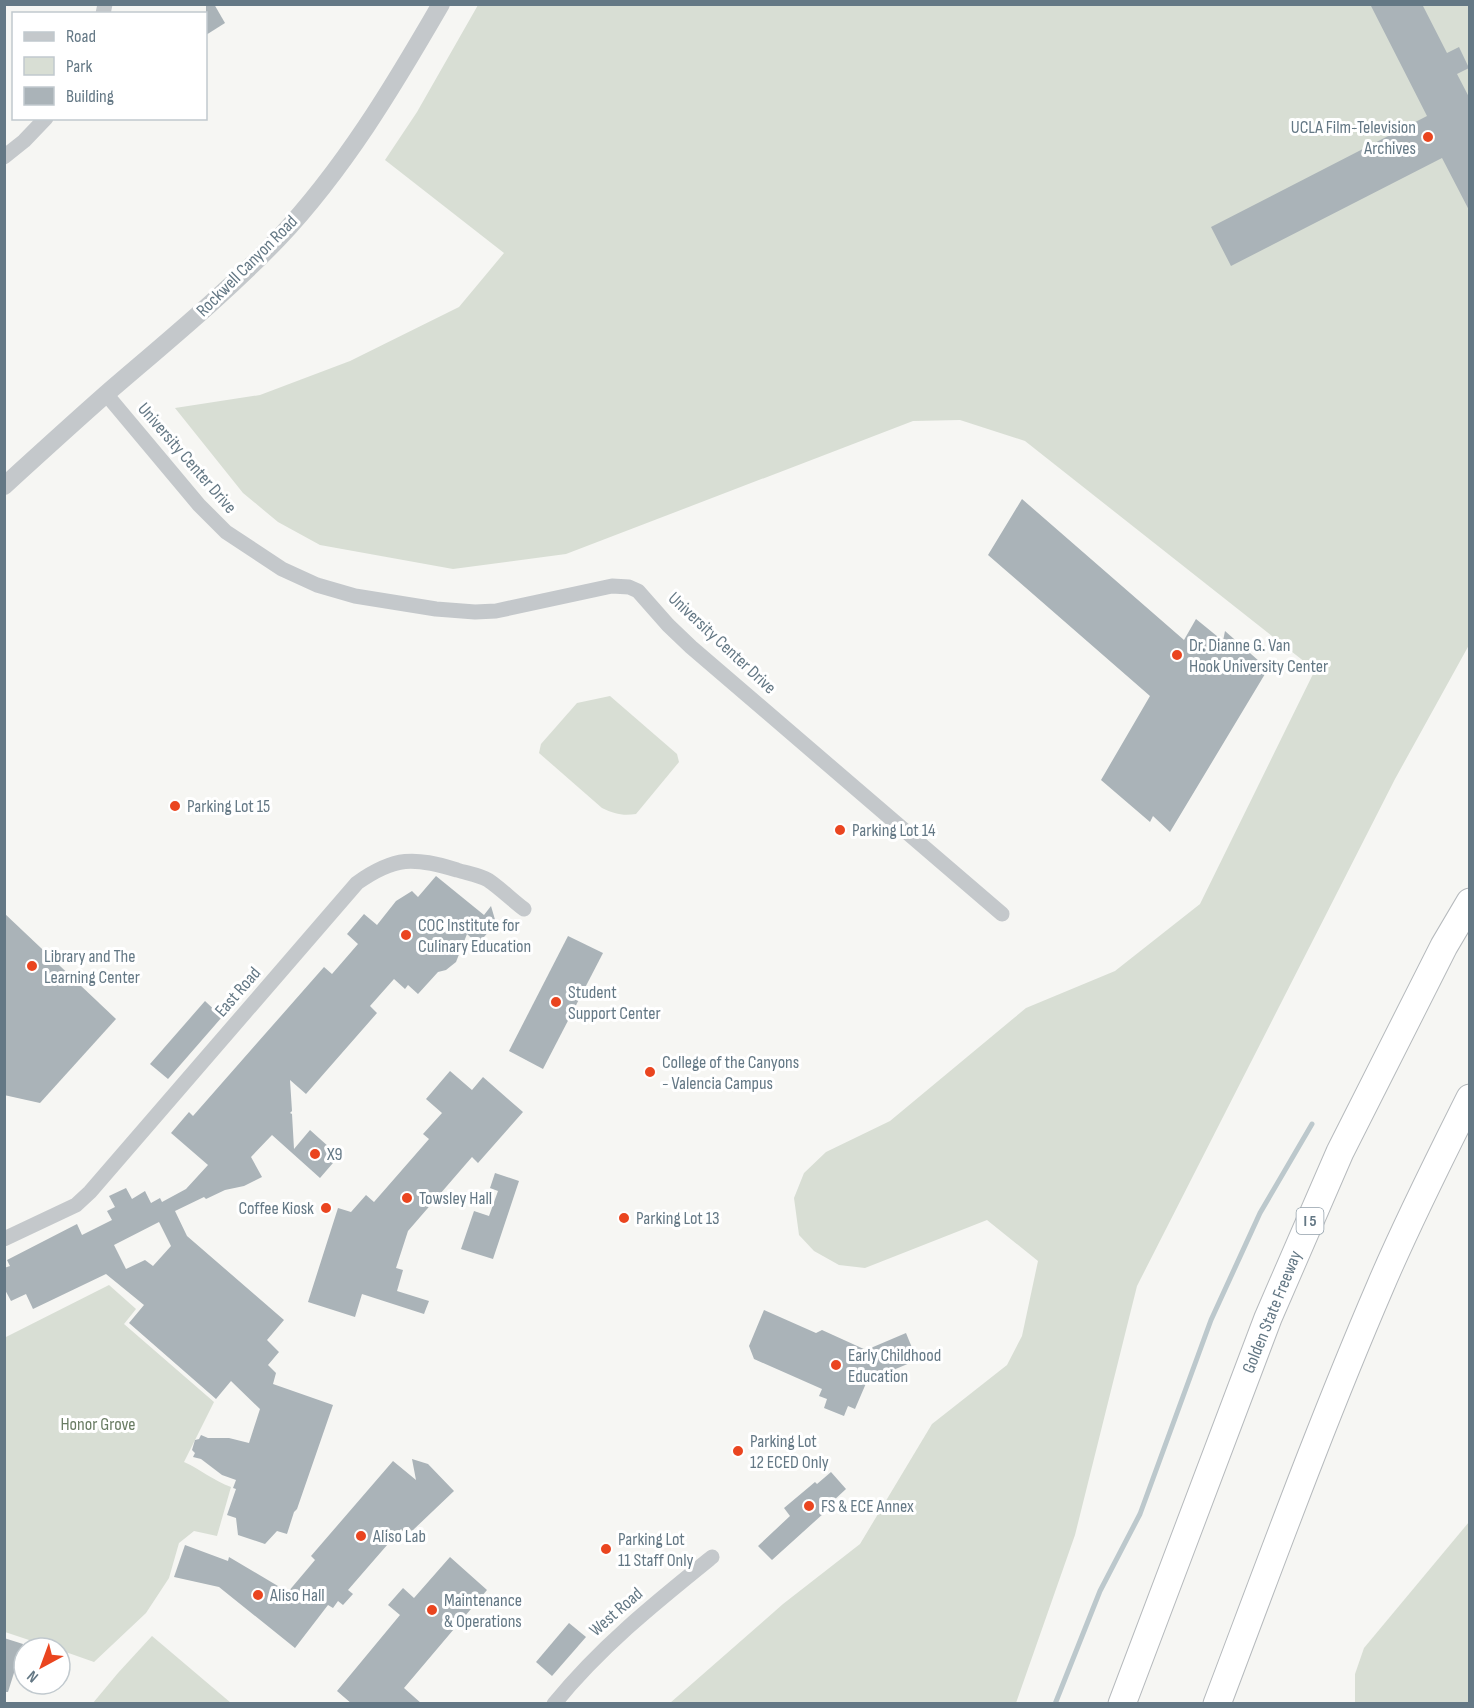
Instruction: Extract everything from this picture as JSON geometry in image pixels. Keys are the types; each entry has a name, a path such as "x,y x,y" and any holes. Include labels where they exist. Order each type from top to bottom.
{"highway":[{"name":"Golden State Freeway","path":"1122,1704 1268,1318 1340,1152 1444,946 1470,902"},
{"path":"1217,1704 1379,1288 1470,1098"}],"street":[{"name":"Rockwell Canyon Road","path":"4,486 106,394 196,318 279,238 352,148 394,86 441,4"},
{"path":"4,157 24,141 44,120"},
{"name":"University Center Drive","path":"106,394 199,505 225,532 282,569 317,585 356,596 436,609 475,612 496,611 612,586 629,587 638,591 668,625 692,647 1002,914"},
{"name":"East Road","path":"4,1239 76,1204 90,1192 357,883 373,871 389,864 405,861 428,861 487,880 524,909"},
{"name":"West Road","path":"554,1704 595,1657 625,1628 712,1557"}],"green space":[{"path":"478,5 1469,5 1469,645 1395,779 1137,1286 1075,1535 1016,1703 670,1703 783,1604 860,1544 932,1424 1007,1365 1022,1336 1038,1261 987,1220 865,1268 839,1265 814,1251 799,1235 794,1198 804,1173 826,1152 890,1121 1026,1008 1115,971 1200,904 1315,670 1025,441 960,420 913,421 566,554 453,569 320,545 278,522 243,493 175,408 260,395 350,361 459,307 504,253 385,160 417,112"},
{"path":"610,696 677,754 679,762 636,814 619,814 602,808 539,753 541,744 577,703"},
{"name":"Honor Grove","path":"109,1285 136,1309 124,1324 214,1402 184,1462 231,1487 217,1536 194,1531 179,1543 169,1578 146,1613 94,1662 72,1654 72,1636 17,1636 5,1632 4,1338"},
{"path":"1469,1522 1469,1703 1355,1703 1355,1674 1364,1648"},
{"path":"152,1636 231,1703 93,1703"}],"building":[{"path":"206,4 214,4 225,23 207,34 207,12"},
{"name":"UCLA Film-Television Archives","path":"1370,4 1422,4 1447,53 1459,47 1469,68 1457,74 1470,99 1470,212 1442,158 1231,266 1211,227 1427,116"},
{"name":"Dr. Dianne G. Van Hook University Center","path":"1022,499 1184,640 1196,619 1223,641 1225,631 1268,669 1170,832 1153,816 1150,822 1101,780 1150,696 988,555"},
{"path":"436,876 484,915 491,906 496,923 478,944 467,934 456,962 446,970 438,972 418,994 408,985 405,989 394,979 370,1006 377,1013 306,1094 290,1080 292,1111 290,1113 292,1114 294,1149 310,1130 339,1156 320,1178 272,1135 251,1157 262,1177 244,1186 225,1190 206,1199 204,1197 175,1211 187,1236 284,1320 267,1340 279,1352 268,1365 276,1373 273,1384 333,1405 287,1534 277,1531 265,1544 238,1535 236,1518 227,1515 236,1489 233,1488 236,1480 222,1475 201,1459 193,1457 195,1453 192,1450 195,1440 201,1435 208,1438 229,1438 249,1443 260,1409 231,1381 216,1399 129,1323 144,1305 106,1274 33,1309 26,1294 11,1301 4,1288 4,1268 10,1266 7,1260 77,1224 82,1235 112,1220 107,1211 115,1207 109,1196 126,1188 132,1199 145,1191 151,1203 160,1198 162,1202 186,1189 208,1165 171,1133 189,1112 193,1116 324,967 332,974 358,944 347,934 364,914 377,925 396,901 412,891 418,897","holes":["159,1222 171,1246 153,1266 145,1260 126,1269 114,1245"]},
{"name":"Library and The Learning Center","path":"4,913 116,1019 40,1103 4,1095"},
{"name":"Student Support Center","path":"568,936 603,953 543,1069 509,1051"},
{"path":"205,1001 222,1017 168,1079 150,1064"},
{"name":"Towsley Hall","path":"450,1071 472,1090 483,1077 523,1112 478,1163 472,1157 408,1231 396,1268 403,1270 397,1291 429,1301 424,1314 362,1294 355,1317 308,1302 338,1208 351,1212 366,1195 374,1202 429,1139 423,1134 442,1113 426,1099"},
{"path":"495,1173 519,1181 493,1259 461,1249 474,1211 489,1216 498,1191 490,1188"},
{"name":"Early Childhood Education","path":"764,1310 816,1333 822,1330 866,1350 906,1333 917,1360 867,1381 855,1409 848,1406 844,1416 824,1408 827,1399 819,1396 822,1389 754,1359 749,1346"},
{"name":"Aliso Lab","path":"412,1459 428,1464 454,1491 412,1531 408,1527 404,1532 401,1529 348,1590 353,1594 343,1605 338,1601 333,1608 328,1605 295,1648 219,1587 174,1577 185,1545 228,1561 229,1557 288,1592 315,1560 311,1556 393,1461 416,1480"},
{"path":"831,1472 846,1489 832,1502 834,1504 772,1560 758,1546 790,1516 784,1508"},
{"path":"450,1557 487,1590 404,1688 422,1704 352,1704 337,1691 400,1615 388,1605 403,1588 414,1598"},
{"path":"569,1623 586,1637 552,1676 536,1662"},
{"path":"4,1638 12,1641 12,1679 8,1692 4,1692"}],"waterway":[{"path":"1055,1704 1100,1591 1140,1514 1211,1320 1260,1213 1312,1124"}],"place":[{"name":"UCLA Film-Television Archives","path":"1428,137"},
{"name":"Dr. Dianne G. Van Hook University Center","path":"1177,655"},
{"name":"Parking Lot 15","path":"175,806"},
{"name":"Parking Lot 14","path":"840,830"},
{"name":"COC Institute for Culinary Education","path":"406,935"},
{"name":"Library and The Learning Center","path":"32,966"},
{"name":"Student Support Center","path":"556,1002"},
{"name":"College of the Canyons - Valencia Campus","path":"650,1072"},
{"name":"X9","path":"315,1154"},
{"name":"Towsley Hall","path":"407,1198"},
{"name":"Coffee Kiosk","path":"326,1208"},
{"name":"Parking Lot 13","path":"624,1218"},
{"name":"Early Childhood Education","path":"836,1365"},
{"name":"Parking Lot 12 ECED Only","path":"738,1451"},
{"name":"FS & ECE Annex","path":"809,1506"},
{"name":"Aliso Lab","path":"361,1536"},
{"name":"Parking Lot 11 Staff Only","path":"606,1549"},
{"name":"Aliso Hall","path":"258,1595"},
{"name":"Maintenance & Operations","path":"432,1610"}]}
